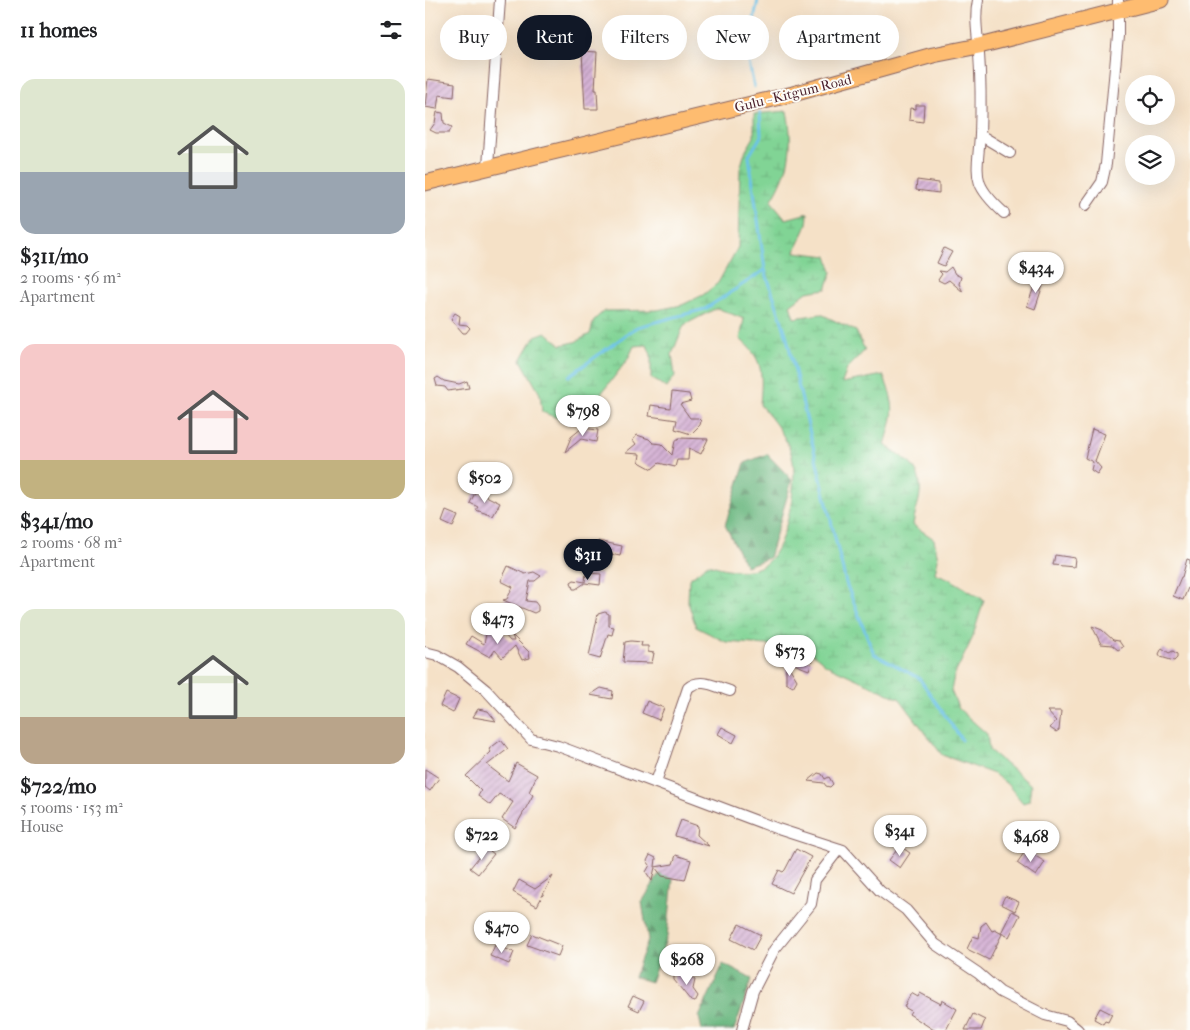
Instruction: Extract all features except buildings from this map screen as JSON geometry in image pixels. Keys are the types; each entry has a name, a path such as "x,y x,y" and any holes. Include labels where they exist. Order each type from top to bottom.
{"main road":[{"name":"Gulu - Kitgum Road","path":"425,183 488,166 793,94 933,55 979,46 1118,5 1161,0"}],"street":[{"path":"488,166 500,0"},
{"path":"978,0 975,27 979,46 982,97 977,164 979,186 984,194 1004,213"},
{"path":"1086,205 1102,182 1106,164 1113,99 1118,5"},
{"path":"979,135 1010,153"},
{"path":"425,652 437,655 458,667 486,690 531,739 558,746 752,819 839,849 847,854 880,891 906,910 935,944 978,973 1000,992 1045,1015 1067,1021 1078,1030"},
{"path":"656,782 688,688 693,684 702,682 730,691"},
{"path":"742,1030 753,991 774,950 811,904 815,880 839,849"}],"green space":[{"path":"787,111 790,136 789,158 783,179 771,201 786,219 808,213 805,229 795,252 827,256 832,272 826,289 807,292 790,305 794,318 821,314 856,331 865,350 847,369 842,383 883,375 893,410 885,445 911,464 920,485 913,525 934,539 938,559 935,573 950,579 984,600 972,639 954,676 951,691 959,709 987,734 989,750 1031,785 1029,801 1023,803 1007,784 994,774 942,755 900,699 826,665 811,652 780,646 726,642 696,627 688,602 689,579 708,564 740,570 760,567 769,560 777,549 788,519 791,503 794,472 791,453 771,417 760,405 761,376 758,361 740,339 744,319 717,308 684,325 672,354 675,376 667,388 651,378 651,355 647,345 634,346 628,359 594,403 565,421 542,412 540,394 521,360 535,336 546,332 561,345 575,342 590,334 594,320 604,311 657,310 682,305 703,295 718,283 738,247 740,169 745,152 754,137 754,114"},
{"path":"767,454 792,480 769,558 746,566 725,525 745,463"},
{"path":"659,874 673,878 667,937 651,982 634,977 648,940 642,902"},
{"path":"723,964 752,979 734,1030 702,1030 699,1017"}],"waterway":[{"path":"754,87 747,53 758,0"},
{"path":"760,113 761,136 749,156 765,270 786,334 846,583 874,654 919,678 962,740"},
{"path":"569,376 637,327 705,309 765,270"}]}
